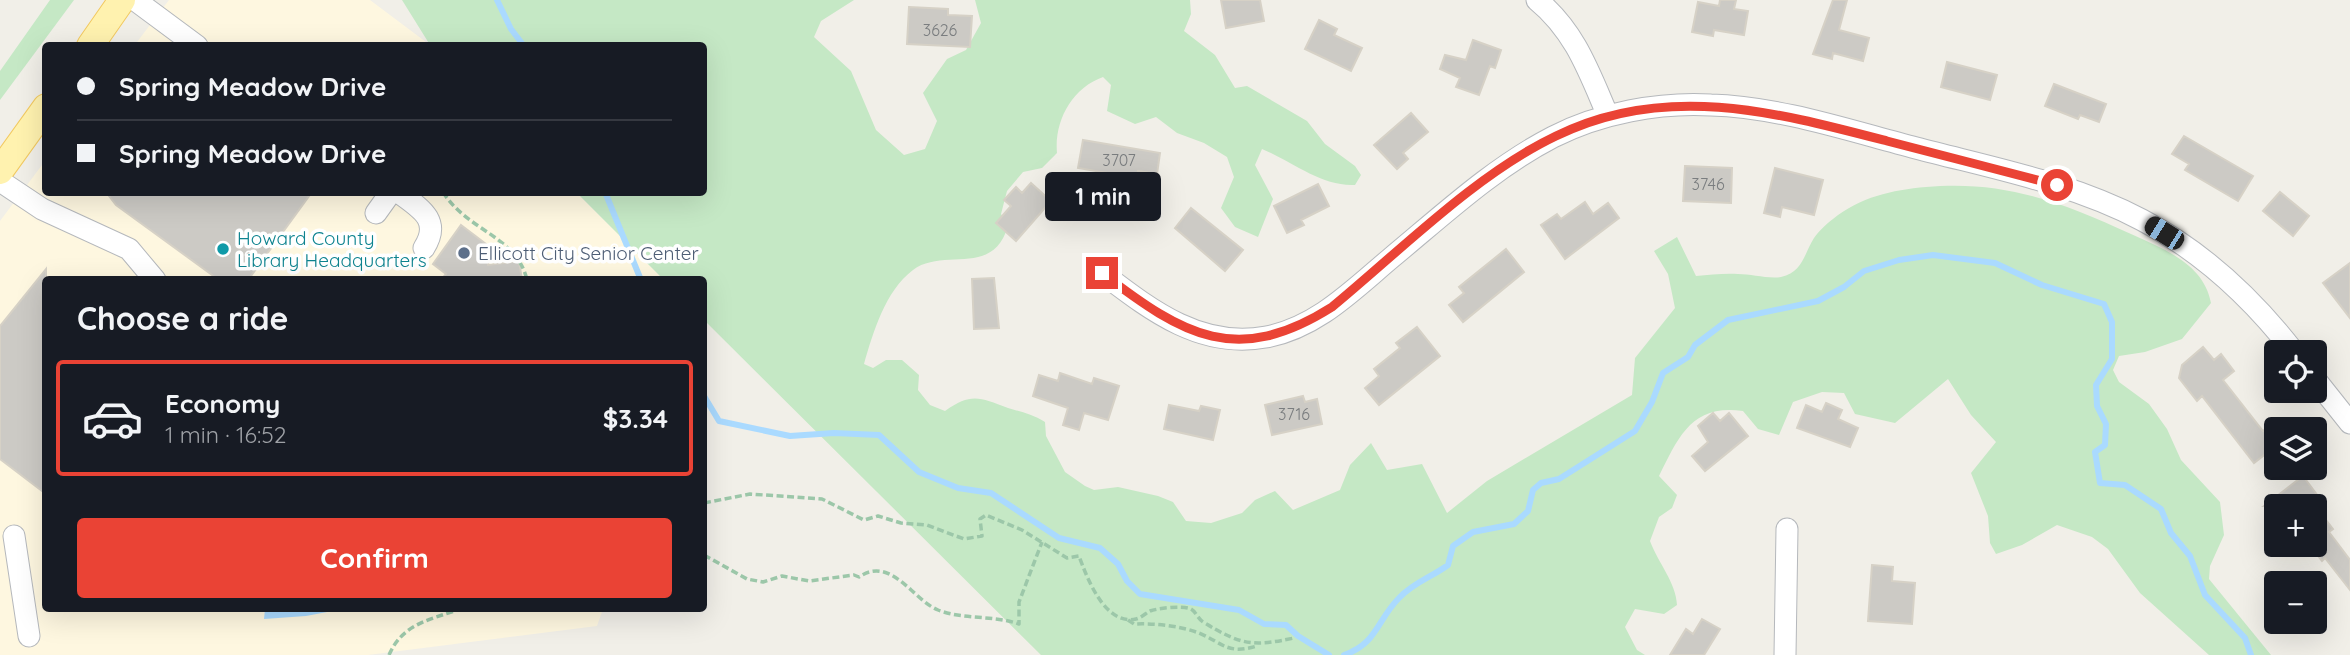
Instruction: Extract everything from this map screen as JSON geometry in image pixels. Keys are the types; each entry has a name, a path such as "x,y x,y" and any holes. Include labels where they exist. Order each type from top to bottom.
{"main road":[{"path":"92,42 122,0"},
{"path":"0,171 42,113"}],"street":[{"path":"135,0 192,42"},
{"path":"1537,0 1554,14 1577,44 1608,116"},
{"path":"1102,273 1174,324 1235,341 1269,337 1302,326 1332,307 1513,160 1556,135 1608,116 1679,105 1713,104 1825,124 2057,185 2143,220 2185,246 2229,279 2268,318 2285,340"},
{"path":"0,181 42,209 129,249 152,276"},
{"path":"376,212 388,196"},
{"path":"403,196 431,219 433,228 424,248"},
{"path":"2327,394 2350,424"},
{"path":"1785,655 1787,529"},
{"path":"5,537 29,636"}],"path":[{"path":"445,196 453,209 515,253 523,263 526,276"},
{"path":"707,502 750,494 822,499 864,520 878,516 901,523 927,525 964,539 982,536 980,519 986,515 1042,542 1067,558 1079,556 1103,607 1133,624 1177,627 1200,634 1217,645 1245,649 1294,638"},
{"path":"707,557 747,579 763,582 782,576 809,580 837,579 854,575 859,577 867,572 883,572 897,578 937,610 1019,624 1019,602 1042,542"},
{"path":"1125,618 1135,620 1153,610 1186,608 1223,633 1259,645"},
{"path":"389,655 396,640 408,628 452,612"}],"shaded area":[{"path":"169,0 370,0 426,42 137,42"},
{"path":"42,165 42,196 580,196 660,276 42,276 42,612 602,612 597,626 368,655 0,655 0,221"}],"green space":[{"path":"50,0 74,0 0,100 0,71"},
{"path":"402,0 854,0 821,21 814,37 851,71 876,130 904,155 925,149 937,121 923,93 947,59 966,50 981,23 975,0 1190,0 1191,14 1184,31 1215,55 1235,88 1247,86 1307,121 1325,144 1355,166 1361,175 1355,185 1343,185 1319,178 1262,149 1255,165 1273,199 1258,237 1235,227 1221,208 1234,177 1227,157 1204,143 1177,133 1156,117 1135,124 1107,111 1111,85 1103,77 1082,89 1067,107 1059,129 1057,153 1042,168 1023,172 1007,191 1001,214 1008,226 1001,242 991,252 979,257 938,261 913,270 903,279 888,301 876,326 864,364 873,368 886,360 902,360 919,375 918,390 930,405 945,411 962,401 976,399 1040,419 1045,422 1046,436 1065,472 1085,486 1094,490 1118,487 1158,496 1173,502 1186,521 1211,523 1242,513 1255,500 1275,491 1293,510 1340,490 1350,465 1371,443 1387,470 1422,464 1447,513 1487,481 1632,395 1635,358 1675,308 1668,274 1654,251 1677,237 1696,276 1743,274 1781,277 1798,267 1814,238 1830,221 1854,205 1889,193 1926,187 1981,187 2007,190 2056,203 2169,252 2191,268 2207,289 2211,303 2182,339 2145,352 2119,356 2113,370 2119,382 2149,404 2167,429 2181,460 2220,502 2224,535 2210,566 2209,579 2271,655 2209,655 2140,593 2108,549 2092,537 2057,525 2022,545 1996,554 1990,543 1988,516 1971,473 1996,442 1971,415 1948,379 1895,423 1855,414 1844,393 1822,392 1793,402 1779,435 1758,429 1743,411 1711,413 1689,426 1673,448 1659,476 1677,495 1672,508 1659,517 1650,541 1670,580 1677,605 1664,614 1635,609 1625,627 1637,650 1645,655 1041,655 707,323 707,276 660,276 580,196 707,196 707,42 428,42"}],"water":[{"path":"265,612 327,612 306,616 264,619"}],"building":[{"path":"1221,0 1260,0 1264,21 1226,28"},
{"path":"1720,0 1736,0 1734,9 1748,11 1744,35 1714,30 1713,36 1692,32 1698,2 1719,6"},
{"path":"1833,0 1847,0 1839,30 1869,38 1863,61 1833,53 1832,59 1813,54"},
{"path":"909,7 948,9 948,15 972,16 970,47 907,44"},
{"path":"1319,20 1337,29 1334,35 1362,48 1351,71 1305,49"},
{"path":"1473,40 1501,50 1495,68 1490,66 1479,95 1456,87 1460,78 1440,69 1445,55 1466,60"},
{"path":"1947,62 1997,75 1990,100 1941,87"},
{"path":"2054,84 2106,104 2099,122 2080,115 2078,119 2045,106"},
{"path":"1411,113 1428,132 1403,153 1408,159 1397,169 1374,145"},
{"path":"2184,136 2253,176 2238,201 2185,170 2189,164 2172,154"},
{"path":"1083,140 1160,153 1157,174 1138,171 1137,178 1078,168"},
{"path":"1685,166 1732,168 1731,203 1683,201"},
{"path":"1775,168 1823,180 1814,215 1782,207 1780,217 1764,213"},
{"path":"1031,183 1051,201 1016,241 996,223 1011,206 1004,200 1016,187 1022,193"},
{"path":"1318,184 1329,206 1301,220 1304,225 1287,233 1274,206"},
{"path":"2280,192 2309,216 2293,236 2263,211"},
{"name":"Howard County Library Headquarters","path":"109,196 309,196 251,276 214,276 116,205"},
{"path":"1585,202 1593,214 1608,203 1619,218 1565,259 1541,225 1557,214 1561,219"},
{"path":"1191,208 1243,250 1225,271 1175,228"},
{"name":"Ellicott City Senior Center","path":"461,225 486,244 488,265 519,261 521,276 444,276 446,274 433,264"},
{"path":"1506,249 1524,272 1463,322 1449,305 1464,293 1459,287"},
{"path":"2350,263 2350,318 2323,283"},
{"path":"46,269 46,276 42,276 42,491 0,459 0,326"},
{"path":"994,278 999,328 974,329 972,279"},
{"path":"1417,327 1440,356 1379,405 1365,388 1379,376 1374,369 1400,348 1396,343"},
{"path":"2203,347 2214,360 2221,354 2234,371 2223,380 2264,430 2264,455 2254,463 2202,396 2197,401 2179,378 2182,365"},
{"path":"1060,373 1092,384 1094,378 1119,386 1108,420 1084,413 1079,430 1063,425 1068,408 1033,396 1039,375 1058,381"},
{"path":"1303,396 1305,402 1317,399 1322,424 1272,435 1265,405"},
{"path":"1826,403 1842,410 1838,419 1858,428 1850,447 1797,428 1806,405 1822,412"},
{"path":"1169,405 1199,411 1201,406 1220,410 1213,440 1164,429"},
{"path":"1713,413 1720,421 1729,413 1748,436 1705,471 1692,456 1708,442 1698,426"},
{"path":"2298,480 2306,480 2316,494 2280,494"},
{"path":"2327,521 2333,529 2329,532 2350,560 2350,590 2325,558 2322,561 2319,557 2327,557"},
{"path":"1872,565 1893,567 1892,581 1915,583 1912,624 1868,621"},
{"path":"1702,619 1720,629 1704,655 1670,655 1686,629 1693,634"}],"waterway":[{"path":"497,0 511,29 521,42"},
{"path":"607,196 639,276"},
{"path":"1344,655 1370,638 1405,592 1448,565 1453,546 1473,532 1514,524 1528,511 1533,490 1541,483 1559,479 1635,431 1652,402 1663,373 1688,357 1695,345 1728,320 1818,301 1844,287 1864,271 1899,260 1933,255 1995,263 2042,285 2104,304 2112,322 2112,359 2096,385 2097,406 2106,424 2105,445 2095,452 2100,483 2125,485 2161,509 2171,533 2190,556 2205,595 2245,638 2251,655"},
{"path":"707,401 719,421 790,436 834,433 879,435 919,472 958,488 991,493 1059,538 1100,548 1118,564 1127,581 1140,594 1239,610 1264,624 1286,625 1298,636 1329,655"}],"place":[{"name":"Howard County Library Headquarters","path":"223,249"},
{"name":"Ellicott City Senior Center","path":"464,253"}],"route":[{"path":"1102,273 1147,308 1174,324 1235,341 1269,337 1302,326 1332,307 1472,191 1513,160 1556,135 1608,116 1668,106 1713,104 1825,124 2057,185"}]}
